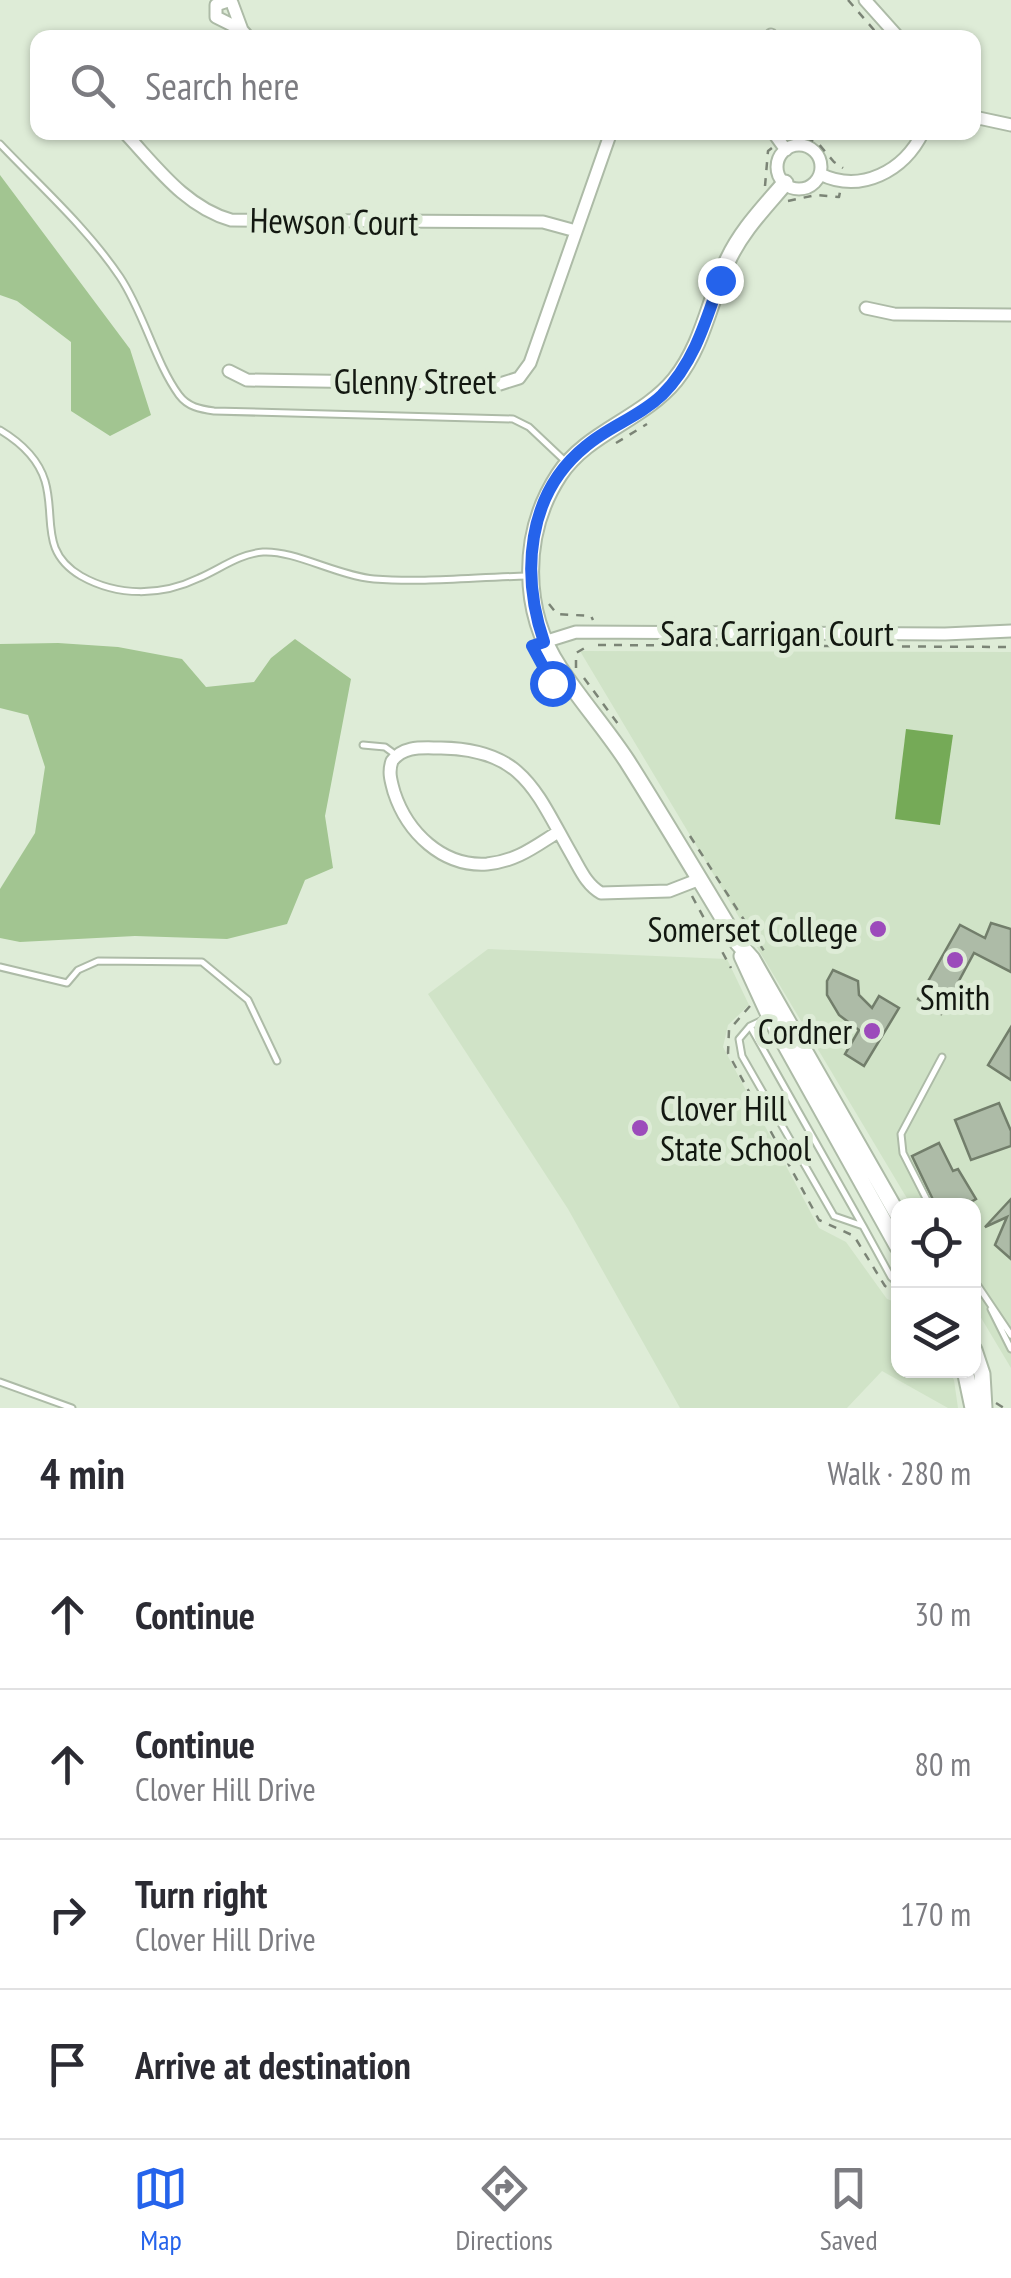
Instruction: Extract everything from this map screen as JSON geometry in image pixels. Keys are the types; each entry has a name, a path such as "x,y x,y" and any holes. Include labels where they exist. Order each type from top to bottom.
{"street":[{"path":"865,0 892,30"},
{"path":"981,119 1011,125"},
{"name":"Hewson Court","path":"132,140 188,198 208,212 231,220 543,222 576,230"},
{"name":"Glenny Street","path":"228,371 247,380 511,382 526,372 530,363 608,140"},
{"path":"776,140 784,191"},
{"path":"820,174 848,182 878,176 906,158 918,140"},
{"path":"780,148 799,146 812,150 820,160 820,174 805,188 784,191 737,242 699,340 677,377 648,407 594,439 568,463 538,520 530,576 535,616 544,642 624,757 693,883 752,959 778,1017 891,1233"},
{"path":"866,308 894,314 1011,315"},
{"name":"Sara Carrigan Court","path":"544,642 576,632 1011,631"},
{"path":"558,832 525,855 502,862 466,864 448,857 404,820 390,775 396,755 408,749 476,750 512,765 526,779 596,891 614,894 693,883"},
{"path":"778,1017 891,1203"},
{"path":"981,1371 989,1405"},
{"path":"967,1378 973,1408"}],"lane":[{"path":"0,144 86,234 118,275 138,307 179,395 192,406 214,411 513,418 529,427 568,463"},
{"path":"0,430 23,447 42,472 49,531 58,553 80,575 102,585 159,592 196,580 240,558 267,552 375,579 530,576"},
{"path":"363,745 385,747 396,755"},
{"path":"0,967 66,983 78,970 98,961 202,962 248,1000 277,1061"},
{"path":"778,1017 750,1026 739,1039 742,1056 834,1216 863,1226"},
{"path":"750,1026 891,1277"},
{"path":"926,1198 903,1153 901,1134 942,1057"},
{"path":"979,1288 1011,1334"},
{"path":"990,1306 1011,1349"},
{"path":"0,1382 72,1408"}],"path":[{"path":"848,0 874,30"},
{"path":"812,140 834,162 850,169"},
{"path":"768,188 764,186 768,151 780,148"},
{"path":"784,191 786,202 816,194 838,197 840,192"},
{"path":"627,736 576,667 576,653 584,646 1011,647"},
{"path":"686,828 768,959"},
{"path":"693,883 731,967"},
{"path":"749,1000 748,1008 729,1030 728,1053 819,1220 854,1236 885,1286 891,1289"},
{"path":"989,1405 1004,1408"}],"shaded area":[{"path":"0,175 130,349 151,415 110,436 71,411 71,342 17,301 0,295"},
{"path":"295,639 351,679 325,816 333,868 305,880 287,924 227,939 135,936 20,942 0,938 0,889 35,833 45,767 28,715 0,708 0,644 118,647 182,659 206,687 254,682 271,658"},
{"name":"Somerset College","path":"580,651 1011,652 1011,1368 981,1318 981,1198 907,1198"},
{"path":"906,729 953,735 940,825 895,819"},
{"name":"Clover Hill State School","path":"488,949 727,959 749,1005 728,1025 723,1047 819,1228 846,1242 891,1300 891,1376 882,1371 847,1408 680,1408 568,1209 428,994"},
{"name":"Clover Hill State School","path":"894,1378 953,1378 958,1408 948,1408"}],"building":[{"name":"Smith","path":"991,923 1011,929 1011,972 974,953 941,1014 918,999 960,925 985,938"},
{"path":"833,970 858,981 859,995 872,1008 879,996 899,1008 864,1066 845,1054 859,1030 839,1015 827,995 827,981"},
{"path":"1011,1027 1011,1080 988,1065"},
{"path":"999,1103 1011,1131 1011,1146 971,1160 955,1120"},
{"path":"939,1143 953,1171 958,1169 975,1198 932,1198 912,1156"},
{"path":"1011,1199 1011,1259 995,1245 1007,1217 985,1227"}],"place":[{"name":"Somerset College","path":"878,929"},
{"name":"Smith","path":"955,960"},
{"name":"Cordner","path":"872,1031"},
{"name":"Clover Hill State School","path":"640,1128"}],"route":[{"path":"552,683 532,646 544,642 535,616 530,576 541,509 556,479 576,454 664,394 699,340 720,280"}]}
